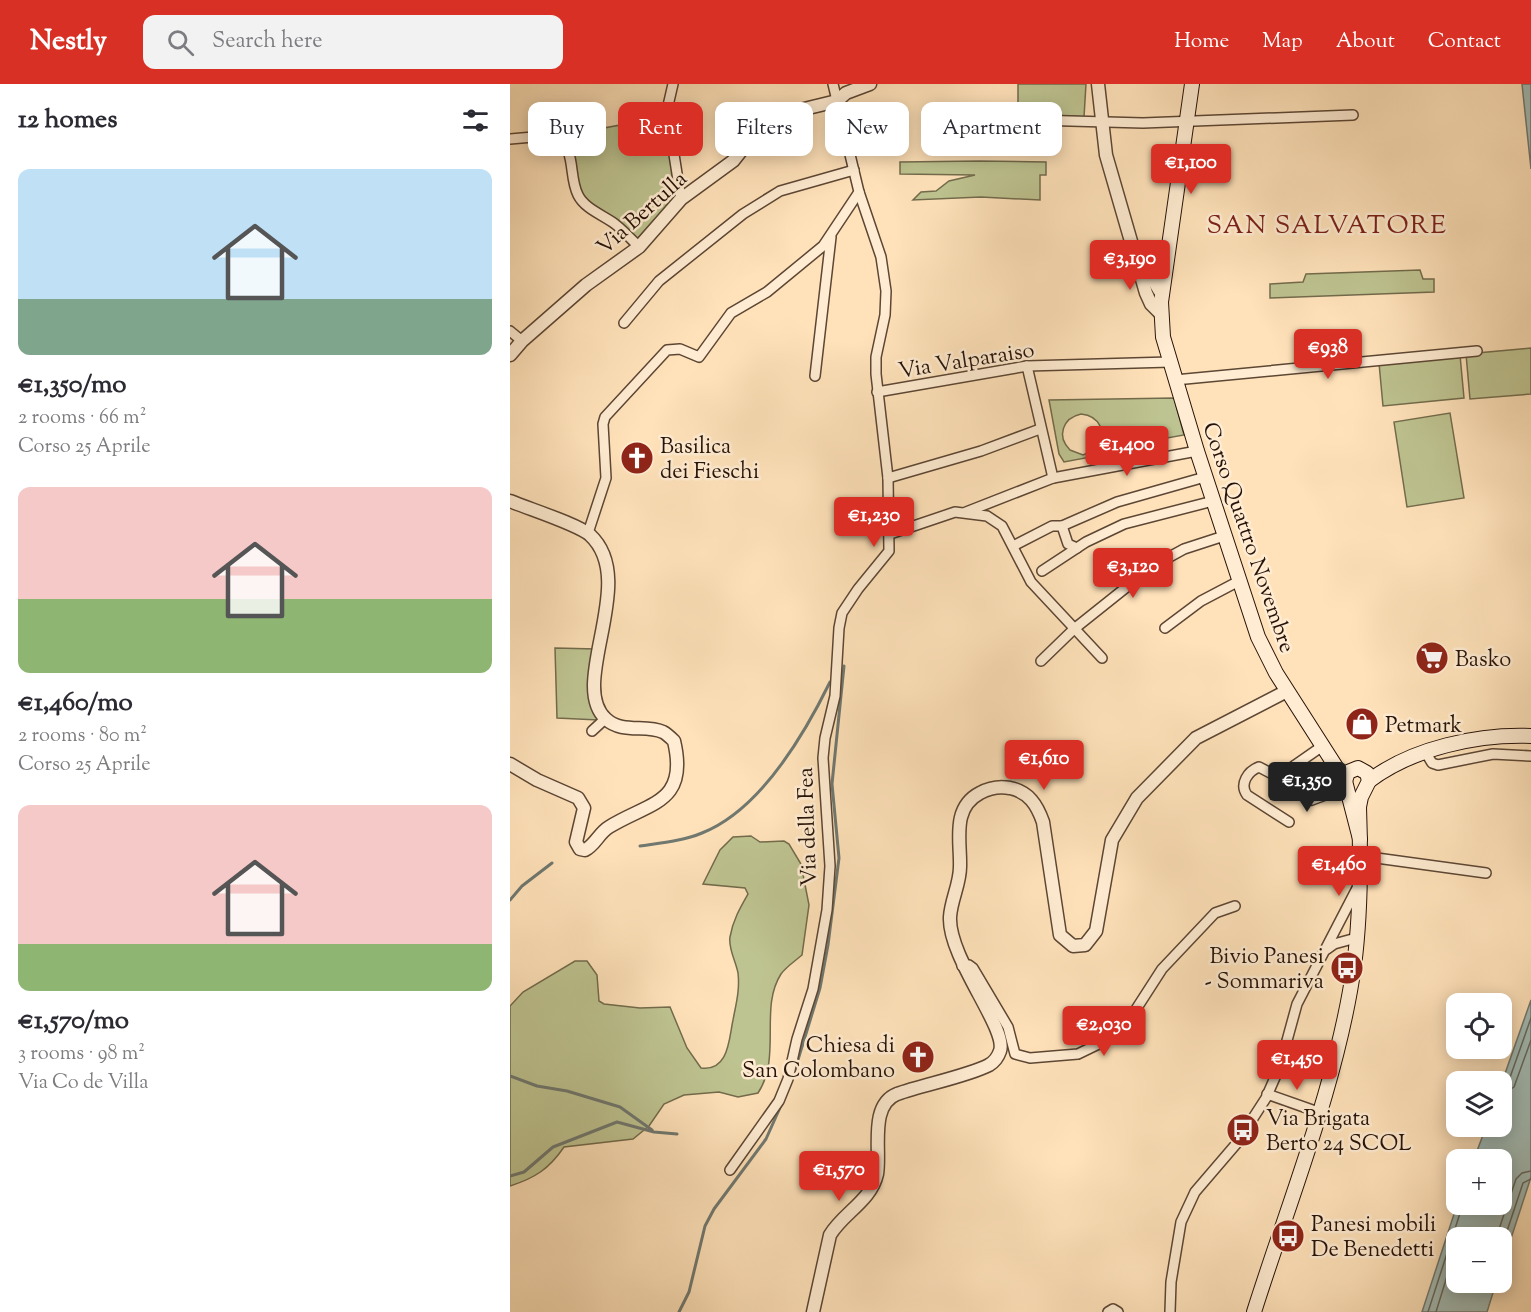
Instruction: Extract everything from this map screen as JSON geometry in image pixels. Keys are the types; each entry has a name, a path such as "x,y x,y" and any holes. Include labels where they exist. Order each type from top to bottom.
{"main road":[{"name":"Corso Quattro Novembre","path":"1192,84 1162,295 1163,337 1205,477 1258,637 1287,691 1325,747 1357,780 1362,856 1357,934 1344,1020 1318,1112 1254,1312"},
{"path":"1357,780 1426,753 1494,737 1531,736"}],"street":[{"path":"674,84 667,110 681,199"},
{"name":"Via della Fea","path":"730,1170 779,1101 788,1079 797,1039 813,989 828,910 830,866 823,758 825,738 835,696 838,628 842,613 889,551 890,534 886,504 888,478 877,392 876,357 885,315 886,291 881,257 858,192 833,84"},
{"name":"Via Bertulla","path":"510,355 522,341 586,285 639,247 681,199 733,160 767,118 837,100 846,93 870,84"},
{"path":"1098,84 1106,155 1146,293 1151,304 1161,314"},
{"path":"1062,121 1186,121 1353,115"},
{"path":"510,139 556,135 565,141 572,160 578,195 588,206 614,224 639,247"},
{"path":"624,322 659,280 744,214 780,190 854,170"},
{"path":"588,533 606,478 605,417 667,350 680,349 699,357 731,313 767,292 831,237 858,192"},
{"path":"815,376 831,237"},
{"path":"1134,250 1162,295"},
{"path":"1144,264 1155,266 1166,264"},
{"path":"510,332 522,341"},
{"path":"1175,380 1477,351"},
{"name":"Via Valparaiso","path":"877,392 1027,366 1170,362"},
{"path":"1027,366 1053,478"},
{"path":"888,478 981,451 1040,429"},
{"path":"966,512 1053,478 1197,451"},
{"path":"1012,546 1052,526 1062,526 1117,502 1205,477"},
{"path":"510,501 588,533 598,544 607,567 607,602 602,643 594,677 595,699 605,719 620,727 663,732 674,741 679,769 676,779 657,803 607,828 587,849 580,849 576,844 584,808 578,798 537,780 510,764"},
{"path":"1042,572 1077,548 1125,524 1213,501"},
{"path":"890,534 955,512 987,516 1002,526 1031,582 1102,658"},
{"path":"1062,526 1068,544 1077,548"},
{"path":"1041,661 1074,629 1161,561 1184,549 1224,536"},
{"path":"1165,628 1201,601 1239,581"},
{"path":"813,1312 830,1236 835,1226 866,1197 876,1177 880,1120 885,1102 890,1096 988,1065 999,1054 1001,1046 998,1030 962,966 953,937 950,917 960,867 960,818 966,805 976,795 989,788 1004,787 1017,790 1030,798 1043,822 1060,935 1073,946 1085,945 1096,931 1112,840 1137,798 1196,738 1287,691"},
{"path":"592,731 605,719"},
{"path":"1289,822 1247,795 1243,789 1243,783 1259,767 1278,777 1325,747"},
{"path":"1426,753 1432,763 1438,765 1493,754 1531,756"},
{"path":"1294,766 1312,800 1357,780"},
{"path":"1362,856 1486,873"},
{"path":"1170,1312 1170,1282 1181,1222 1195,1192 1237,1143 1268,1094 1280,1066 1297,1004 1322,953 1339,926 1362,877"},
{"path":"962,966 969,965 973,968 1008,1027 1015,1054 1030,1058 1078,1054 1113,1037 1133,1014 1162,969 1215,913 1235,906"},
{"path":"1322,953 1334,944 1357,934 1348,925 1339,926"},
{"path":"1268,1094 1318,1112"},
{"path":"1108,1312 1113,1309 1118,1312"}],"green space":[{"path":"1018,84 1086,84 1084,117 1062,116 1062,102 1018,102"},
{"path":"618,125 618,156 670,156 675,198 637,239 582,196 569,156 606,156 606,128"},
{"path":"900,162 1046,162 1046,175 1040,175 1040,200 981,197 913,200 921,192 936,191 949,181 975,175 900,174"},
{"path":"1420,270 1423,279 1434,279 1434,292 1270,298 1270,284 1303,282 1306,274"},
{"path":"1531,348 1531,394 1470,399 1466,354"},
{"path":"1460,355 1464,398 1383,406 1379,363"},
{"path":"1174,398 1184,435 1150,441 1152,457 1136,460 1133,449 1064,462 1059,454 1049,400","holes":["1088,415 1100,426 1102,437 1097,449 1083,455 1070,450 1066,445 1063,439 1063,428 1075,416"]},
{"path":"1450,413 1464,498 1407,507 1394,422"},
{"path":"555,648 596,649 588,685 590,700 598,720 557,718"},
{"path":"751,836 760,842 784,841 789,844 801,864 809,905 802,955 783,971 775,987 770,1017 769,1064 758,1093 738,1097 719,1092 684,1095 664,1104 649,1126 633,1139 564,1147 541,1172 510,1186 510,1006 523,992 575,961 587,961 597,975 599,1001 604,1004 640,1008 670,1007 687,1048 701,1068 717,1065 722,1059 728,1044 738,985 738,973 731,950 730,937 735,920 748,894 745,888 703,884 720,850 733,837"}],"water":[{"path":"1522,84 1531,84 1531,169"},
{"path":"1531,1000 1531,1177 1512,1235 1512,1227 1450,1227 1454,1215 1512,1215 1512,1149 1478,1149 1482,1137 1512,1137 1512,1071 1506,1071"},
{"path":"1446,1239 1446,1293 1493,1293 1487,1312 1422,1312"}],"waterway":[{"path":"793,1076 820,988 839,858 832,784 844,666"},
{"path":"640,846 695,836 723,822 743,807 778,769 807,725 830,682 835,681"},
{"path":"510,900 522,886 552,863"},
{"path":"510,1076 537,1086 567,1091 620,1107 652,1130"},
{"path":"679,1312 689,1292 705,1226 714,1209 766,1139 783,1101"},
{"path":"510,1176 524,1172 553,1147 617,1122 654,1132 677,1134"}],"place":[{"name":"Basilica dei Fieschi","path":"637,458"},
{"name":"Basko","path":"1432,658"},
{"name":"Petmark","path":"1362,724"},
{"name":"Bivio Panesi - Sommariva","path":"1347,968"},
{"name":"Chiesa di San Colombano","path":"918,1057"},
{"name":"Via Brigata Berto 24 SCOL","path":"1243,1130"},
{"name":"Panesi mobili De Benedetti","path":"1288,1236"}],"district":[{"name":"SAN SALVATORE","path":"1327,224"}]}
